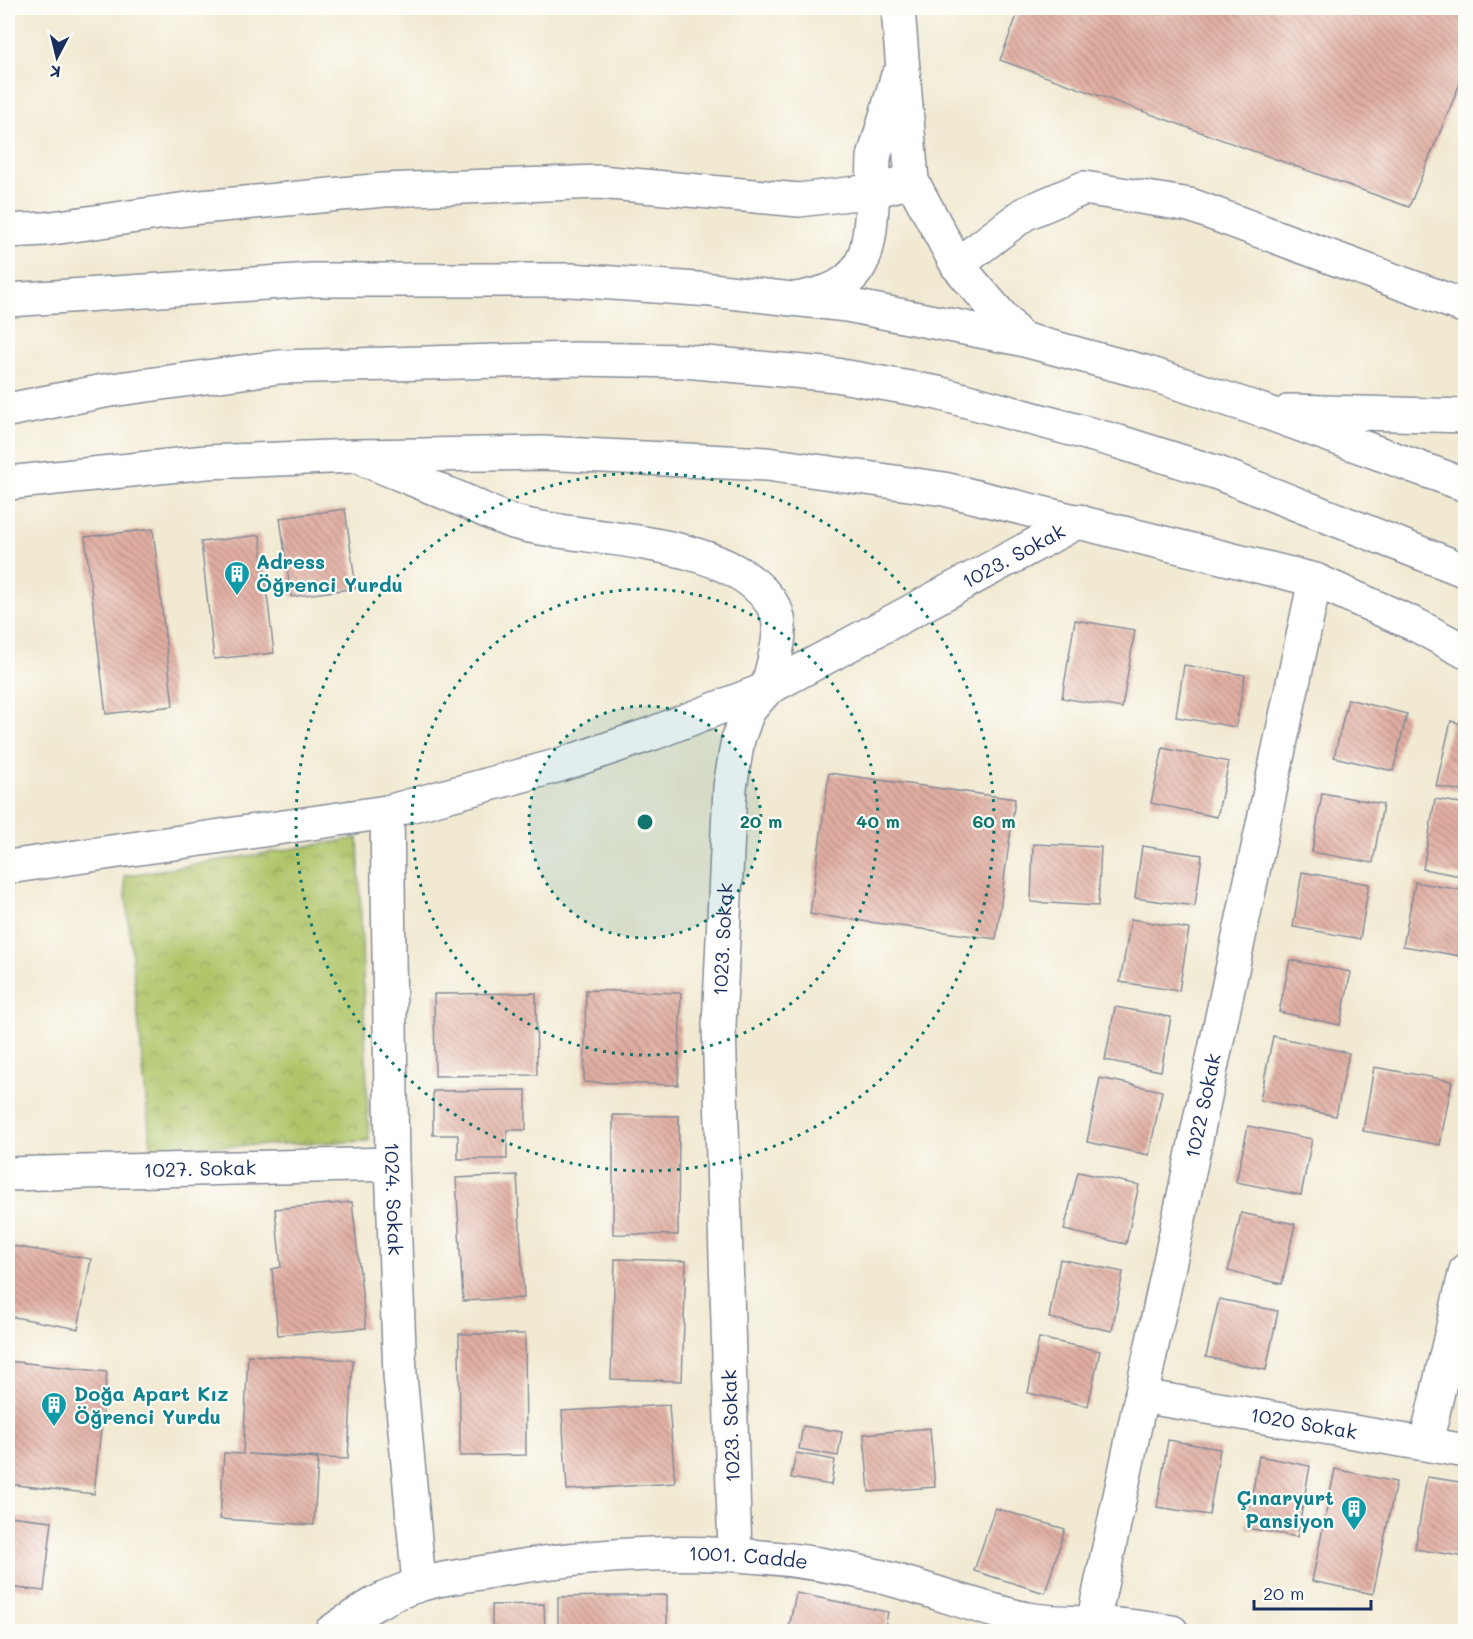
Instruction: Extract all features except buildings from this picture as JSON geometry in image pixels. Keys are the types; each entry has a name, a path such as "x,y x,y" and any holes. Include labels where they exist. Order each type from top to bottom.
{"main road":[{"path":"898,8 912,181 957,264 1021,339"},
{"path":"797,299 837,288 861,268 869,237 874,157 903,60"},
{"path":"8,231 45,229 201,207 384,190 599,182 799,200 873,191 912,181"},
{"path":"957,264 1024,213 1084,188 1190,205 1466,308"},
{"path":"8,300 311,280 571,280 711,290 847,305 1021,339 1148,373 1260,410 1466,484"},
{"path":"8,410 104,391 279,367 576,359 685,361 836,375 938,393 1119,442 1218,473 1466,572"},
{"path":"1260,410 1466,416"},
{"path":"8,483 206,462 356,456 542,453 767,464 944,489 1315,580 1418,626 1466,652"},
{"path":"8,867 387,812 560,765 654,733 768,689 779,630 775,610 762,592 736,572 692,553 608,536 546,530 509,520 356,456"},
{"name":"1023. Sokak","path":"735,1554 719,1026 730,787 738,739 748,711 768,689 1079,522"},
{"name":"1022 Sokak","path":"1091,1627 1315,580"},
{"name":"1024. Sokak","path":"387,812 392,1164 400,1375 419,1584"},
{"name":"1027. Sokak","path":"8,1174 392,1164"},
{"path":"1426,1443 1466,1270"},
{"name":"1020 Sokak","path":"1141,1396 1466,1451"},
{"name":"1001. Cadde","path":"331,1632 368,1607 419,1584 512,1567 586,1558 678,1553 735,1554 797,1561 873,1575 1029,1619 1091,1627 1172,1632"}],"green space":[{"path":"358,838 369,1141 151,1149 124,876"}],"place":[{"name":"Adress Öğrenci Yurdu","path":"237,597"},
{"name":"Doğa Apart Kız Öğrenci Yurdu","path":"54,1428"},
{"name":"Çınaryurt Pansiyon","path":"1354,1532"}]}
